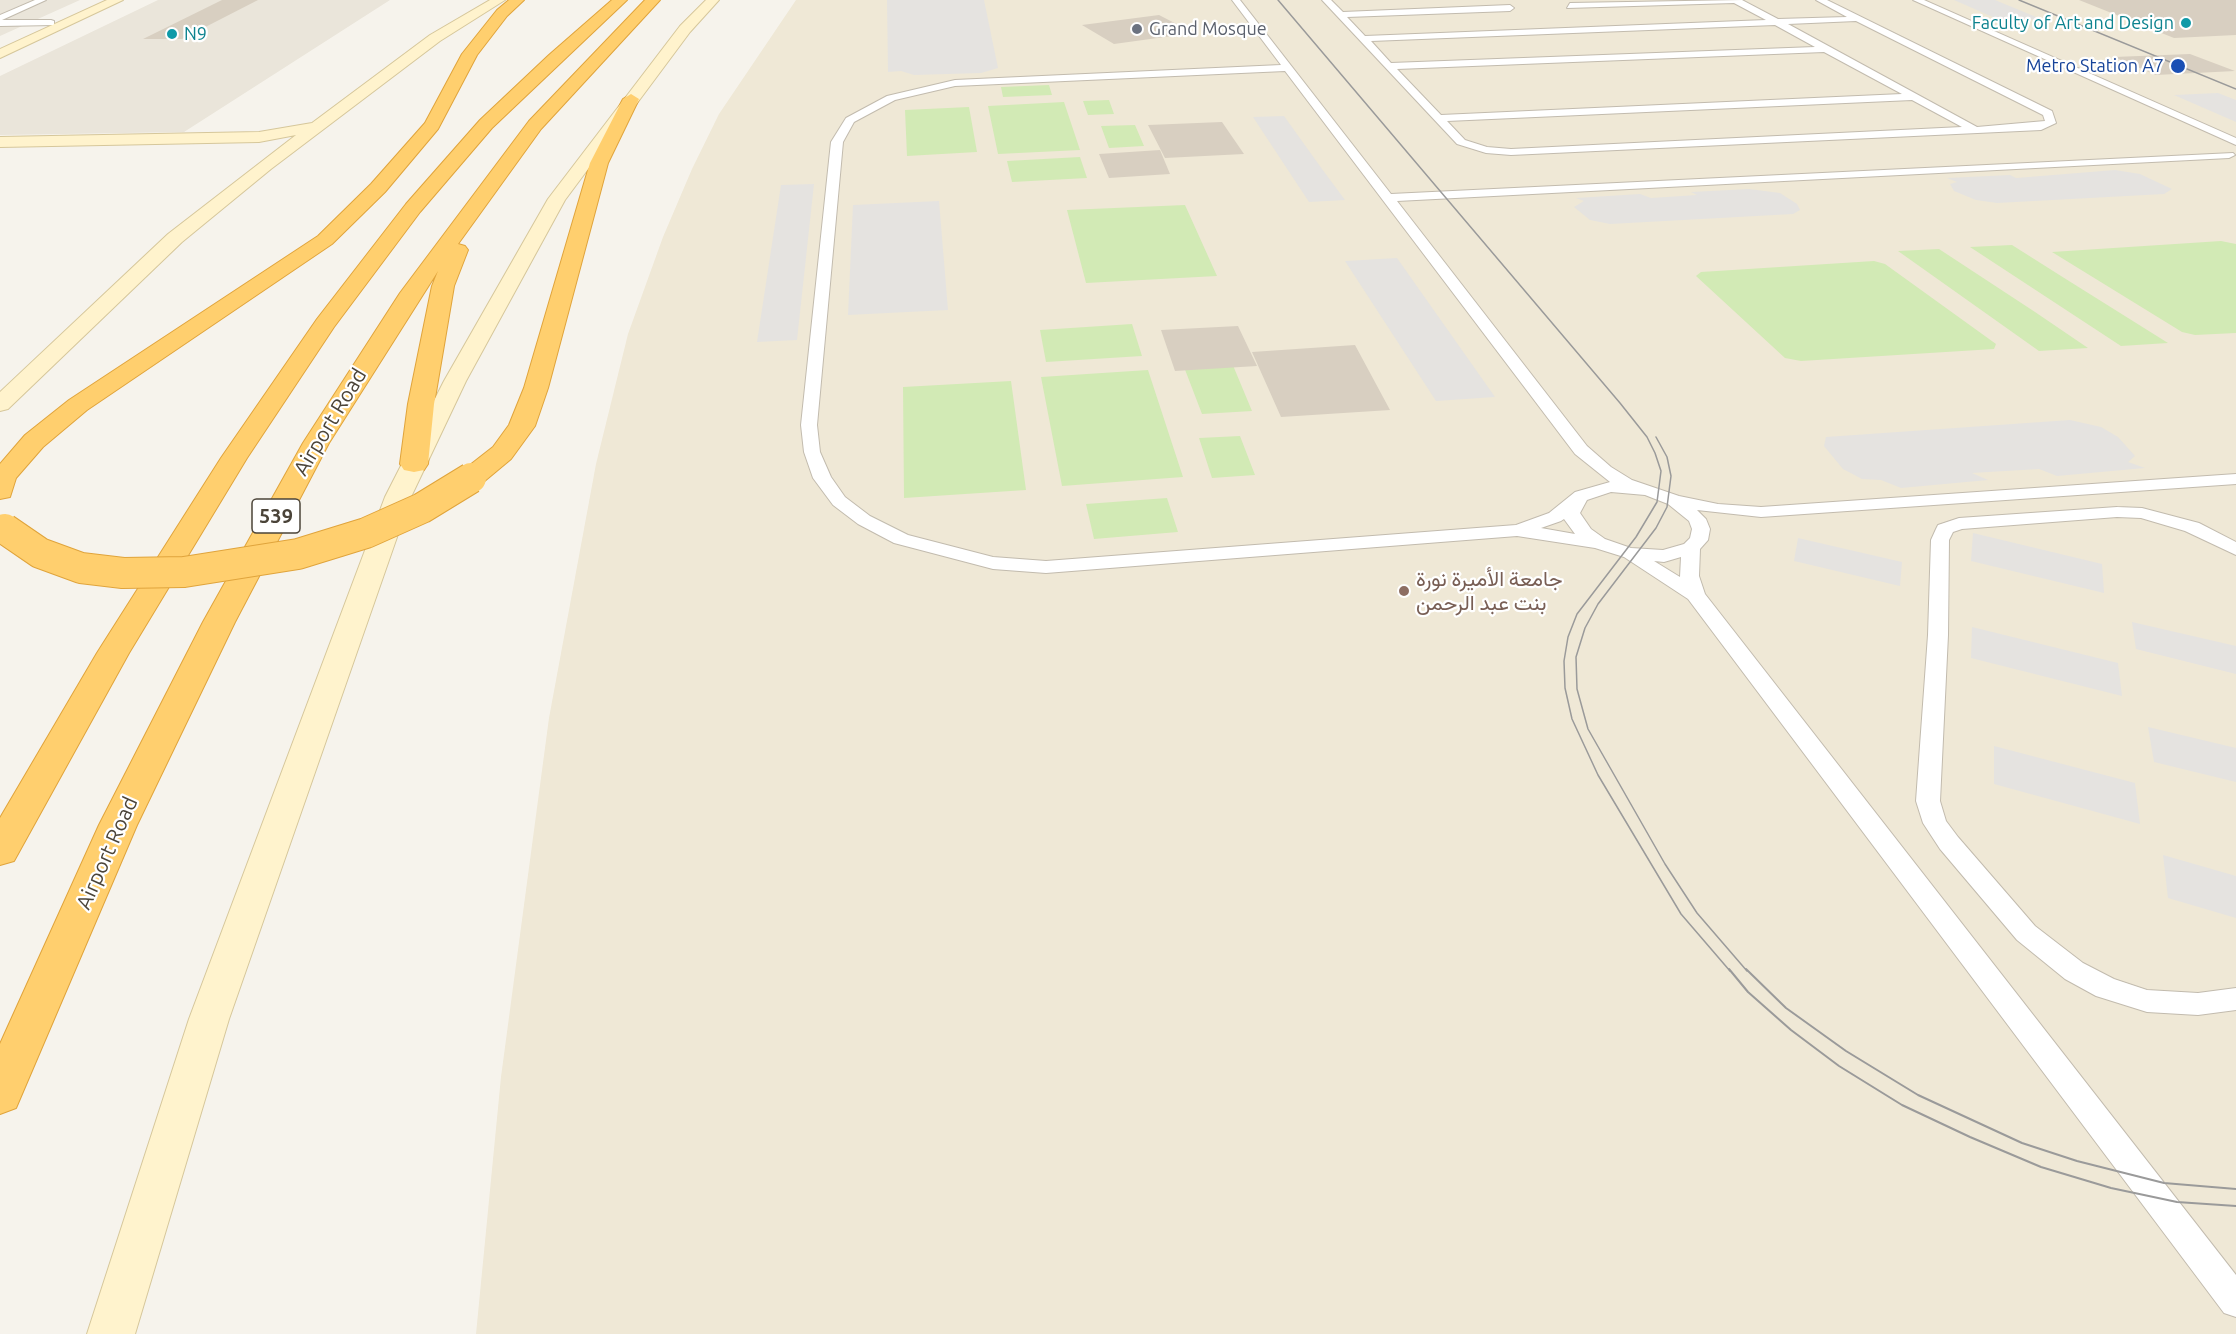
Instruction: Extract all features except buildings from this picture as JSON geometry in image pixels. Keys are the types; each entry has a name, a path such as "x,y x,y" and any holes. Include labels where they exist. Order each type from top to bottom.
{"highway":[{"path":"0,491 3,477 34,441 78,405 325,240 378,188 432,125 470,54 502,13 517,0"},
{"path":"0,851 113,653 234,458 325,324 413,208 486,124 554,58 620,0"},
{"name":"Airport Road","path":"0,1094 118,825 219,622 316,443 408,297 535,126 653,0"},
{"path":"2,522 40,553 81,568 123,573 184,572 298,554 366,533 422,508 471,478 502,453 522,426 536,387 599,163 631,99"},
{"path":"414,464 421,405 443,286 480,200"}],"main road":[{"path":"0,46 102,0"},
{"path":"0,54 117,0"},
{"path":"0,404 176,238 265,165 435,38 499,0"},
{"path":"111,1334 213,1008 398,497 455,381 557,199 685,29 713,0"},
{"path":"0,142 259,137 318,126"},
{"path":"0,151 240,146 256,143 261,140 259,137"},
{"path":"240,146 261,154 265,165"}],"street":[{"path":"1236,0 1391,198 1581,450 1605,471 1626,484 1674,500 1718,509 1761,512 2041,490 2236,479"},
{"path":"1326,0 1461,142 1486,150 1511,152 2041,127 2051,123 2051,117 1820,0"},
{"path":"1498,0 1540,32"},
{"path":"1566,3 1736,0 1975,130"},
{"path":"1917,0 2236,142"},
{"path":"1936,0 2236,132"},
{"path":"12,3 39,1"},
{"path":"0,18 39,1"},
{"path":"1566,3 1604,30"},
{"path":"1340,15 1517,14"},
{"path":"1363,39 1859,19"},
{"path":"0,23 51,23"},
{"path":"1388,66 1825,49"},
{"path":"1288,68 955,83 891,98 850,120 842,129 837,142 808,425 812,452 822,478 839,501 864,520 901,539 950,553 1004,564 1046,567 1517,530 1598,543 1629,554 1695,595"},
{"path":"1438,118 1914,97"},
{"path":"1391,198 2234,155"},
{"path":"1581,450 1587,483 1572,513 1575,523 1598,543"},
{"path":"1517,530 1555,517 1577,500 1610,487 1648,490"},
{"path":"1629,554 1664,556 1691,548 1699,540 1701,530 1697,519 1688,509 1674,500"},
{"path":"1701,530 1761,512"},
{"path":"2236,549 2192,526 2142,513 2117,512 1959,524 1945,529 1940,540 1938,635 1928,801 1935,823 1949,843 2026,933 2074,971 2106,988 2147,1001 2198,1004 2236,999"},
{"path":"1691,548 1689,576 1695,595 2236,1301"}],"shaded area":[{"path":"0,0 80,0 0,36"},
{"path":"158,0 390,0 184,132 0,135 0,76"},
{"name":"جامعة الأميرة نورة بنت عبد الرحمن","path":"796,0 2236,0 2236,1334 476,1334 501,1077 549,718 596,464 628,334 663,237 692,169 719,114"},
{"path":"887,0 984,0 998,68 981,73 914,75 901,71 888,72"},
{"path":"1954,0 1995,0 2041,19 2002,21"},
{"path":"2218,93 2236,100 2236,122 2174,95"},
{"path":"1284,116 1345,200 1309,202 1253,117"},
{"path":"2115,170 2140,174 2172,189 2164,194 1997,203 1976,200 1954,191 1950,184 1957,182 1947,178 2010,175 2016,178"},
{"path":"814,184 797,340 757,342 781,185"},
{"path":"1749,189 1780,193 1797,204 1800,210 1793,214 1610,224 1590,220 1574,207 1584,201 1576,198 1640,194 1651,198 1697,195 1691,192"},
{"path":"939,201 948,310 848,315 853,205"},
{"path":"1397,258 1495,397 1436,401 1345,261"},
{"path":"2070,420 2101,427 2118,437 2135,456 2128,462 2145,468 2057,476 2039,469 1972,473 1988,480 1901,488 1881,480 1862,479 1843,469 1824,446 1826,437"},
{"path":"1973,533 2102,564 2104,593 1971,561"},
{"path":"1798,538 1902,562 1900,586 1794,561"},
{"path":"2132,622 2236,646 2236,674 2136,649"},
{"path":"1972,627 2118,663 2122,696 1971,658"},
{"path":"2148,727 2236,748 2236,782 2154,762"},
{"path":"1994,746 2135,783 2140,824 1994,784"},
{"path":"2163,855 2236,876 2236,918 2168,898"}],"green space":[{"path":"1049,85 1052,95 1003,97 1001,87"},
{"path":"1109,100 1114,114 1088,115 1083,101"},
{"path":"1064,102 1080,150 998,154 988,106"},
{"path":"969,107 977,152 907,156 905,110"},
{"path":"1135,125 1144,146 1109,148 1101,126"},
{"path":"1080,157 1087,178 1012,182 1007,161"},
{"path":"1185,205 1217,276 1086,283 1067,210"},
{"path":"2221,241 2236,244 2236,333 2195,335 2182,332 2052,252"},
{"path":"2012,245 2168,343 2121,346 1970,247"},
{"path":"1939,249 2088,348 2039,351 1898,251"},
{"path":"1874,261 1885,264 1996,344 1994,349 1801,361 1785,358 1696,276 1701,272"},
{"path":"1132,324 1142,356 1046,362 1040,330"},
{"path":"1232,363 1252,411 1202,414 1184,367"},
{"path":"1148,370 1183,477 1062,486 1041,377"},
{"path":"1011,381 1026,490 904,498 903,387"},
{"path":"1240,436 1255,475 1212,478 1199,438"},
{"path":"1167,498 1178,532 1094,539 1086,504"}],"tram line":[{"path":"1278,0 1620,403 1647,437 1655,453 1661,471 1657,502 1636,537 1577,614 1568,637 1564,661 1565,688 1572,719 1598,775 1681,914 1730,971"},
{"path":"2019,0 2236,89"},
{"path":"1656,437 1667,457 1671,476 1667,507 1656,528 1598,604 1585,628 1576,657 1577,689 1588,729 1665,864 1697,913 1747,971"},
{"path":"1729,969 1748,992 1791,1030 1839,1066 1902,1105 1970,1137 2041,1167 2111,1188 2177,1202 2236,1206"},
{"path":"1746,969 1786,1008 1846,1051 1918,1095 2022,1143 2077,1161 2164,1183 2236,1189"}],"place":[{"name":"Faculty of Art and Design","path":"2186,23"},
{"name":"Grand Mosque","path":"1137,29"},
{"name":"N9","path":"172,34"},
{"name":"Metro Station A7","path":"2178,66"},
{"name":"جامعة الأميرة نورة بنت عبد الرحمن","path":"1404,591"}]}
